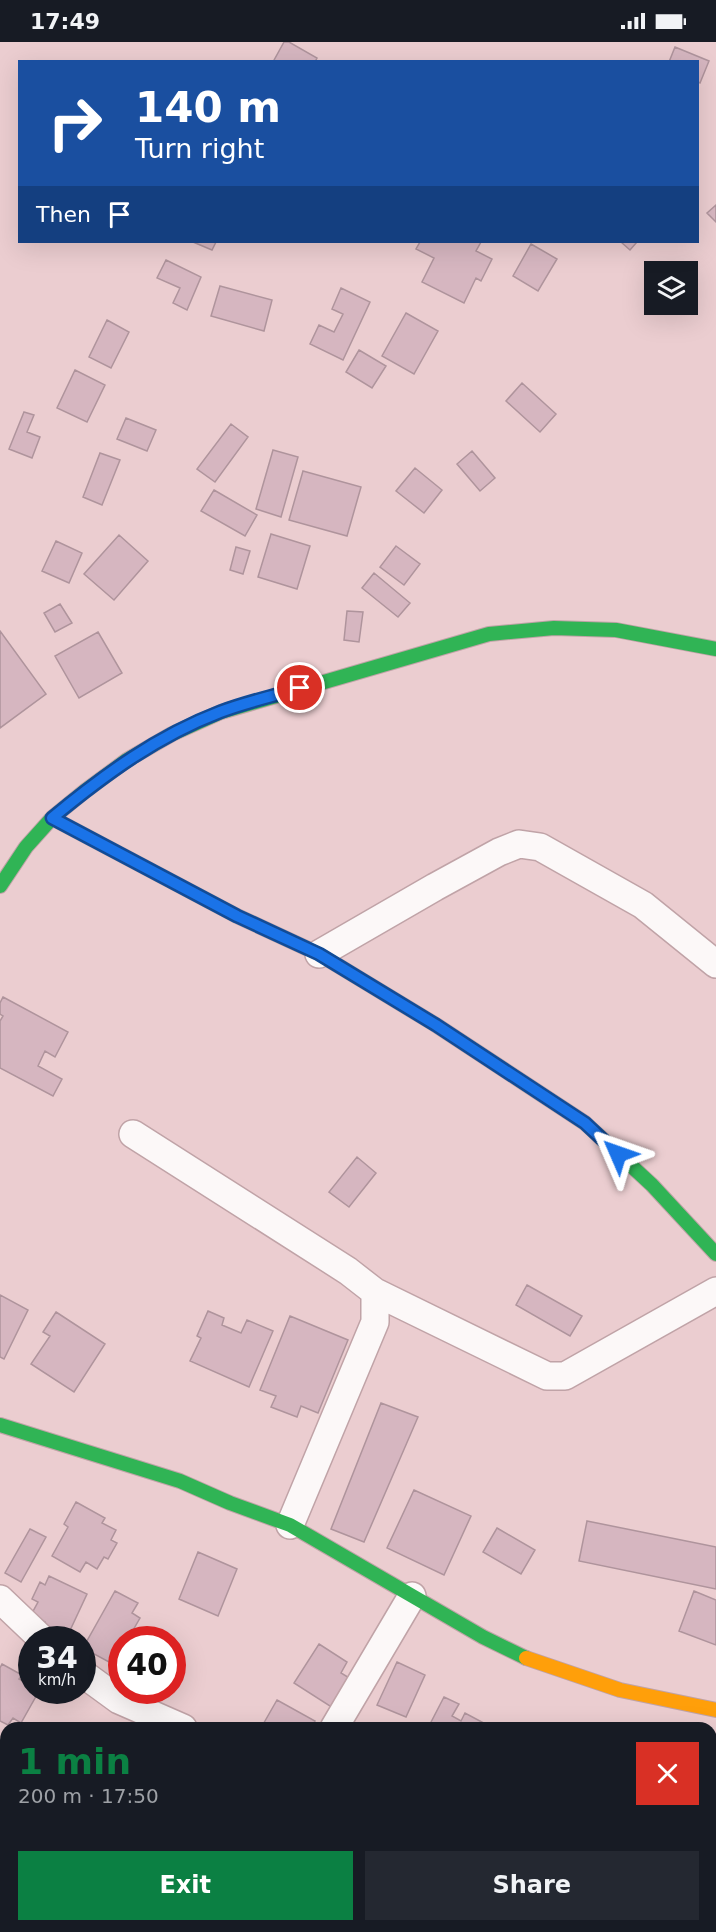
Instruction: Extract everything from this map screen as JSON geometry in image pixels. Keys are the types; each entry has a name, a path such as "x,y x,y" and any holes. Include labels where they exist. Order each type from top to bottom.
{"street":[{"path":"0,886 26,847 52,818 127,760 172,734 220,712 489,634 554,628 616,630 716,649"},
{"path":"52,818 237,916 319,954 436,1025 585,1123 652,1185 716,1254"},
{"path":"319,954 435,887 499,852 519,844 540,847 643,905 716,964"},
{"path":"134,1134 348,1271 375,1292 547,1376 565,1376 716,1291"},
{"path":"290,1525 375,1322 375,1292"},
{"path":"0,1425 180,1481 230,1503 290,1525 483,1637 524,1657 620,1690 716,1710"},
{"path":"338,1722 412,1596"},
{"path":"0,1599 28,1626"},
{"path":"96,1683 119,1700 169,1722"}],"building":[{"path":"284,42 289,42 317,58 316,60 274,60"},
{"path":"675,47 709,61 700,83 699,60 670,60"},
{"path":"716,205 716,222 707,213"},
{"path":"195,243 216,243 212,250"},
{"path":"419,243 480,243 476,251 492,259 481,281 476,278 464,303 422,282 434,258 416,249"},
{"path":"622,243 636,243 630,250"},
{"path":"531,244 557,259 538,291 513,276"},
{"path":"166,260 201,277 187,310 173,303 180,288 157,278"},
{"path":"220,286 272,300 264,331 211,316"},
{"path":"341,288 370,302 343,360 310,344 319,325 334,332 343,314 332,309"},
{"path":"406,313 438,331 414,374 382,356"},
{"path":"107,320 129,332 111,368 89,357"},
{"path":"359,350 386,366 372,388 346,372"},
{"path":"75,370 105,385 87,422 57,408"},
{"path":"522,383 556,414 540,432 506,401"},
{"path":"24,412 34,415 27,432 40,437 32,458 9,449"},
{"path":"126,418 156,430 147,451 117,439"},
{"path":"231,424 248,437 215,482 197,469"},
{"path":"273,450 298,457 281,517 256,509"},
{"path":"472,451 495,478 480,491 457,464"},
{"path":"100,453 120,460 102,505 83,497"},
{"path":"415,468 442,490 424,513 396,491"},
{"path":"303,471 361,487 347,536 289,520"},
{"path":"214,490 257,515 245,536 201,511"},
{"path":"271,534 310,546 297,589 258,577"},
{"path":"119,535 148,561 114,600 84,574"},
{"path":"56,541 82,553 69,583 42,571"},
{"path":"396,546 420,564 404,585 380,567"},
{"path":"236,547 250,551 243,574 230,570"},
{"path":"374,573 410,603 398,617 362,588"},
{"path":"60,604 72,623 55,632 44,613"},
{"path":"347,611 363,612 359,642 344,640"},
{"path":"0,631 46,694 0,728"},
{"path":"98,632 122,673 79,698 55,656"},
{"path":"3,997 68,1032 55,1057 45,1051 38,1066 62,1079 53,1096 0,1068 0,1021 3,1016 0,1014 0,1003"},
{"path":"357,1157 376,1173 349,1207 329,1192"},
{"path":"527,1285 582,1316 570,1336 516,1305"},
{"path":"0,1295 28,1310 4,1359 0,1357"},
{"path":"208,1311 224,1318 222,1325 241,1333 247,1320 273,1331 249,1387 190,1361 201,1338 197,1336"},
{"path":"56,1312 105,1344 74,1392 31,1364 50,1336 43,1332"},
{"path":"290,1316 348,1340 318,1413 301,1406 297,1417 271,1407 276,1396 260,1390"},
{"path":"381,1403 418,1417 364,1542 331,1529"},
{"path":"414,1490 471,1516 444,1575 387,1548"},
{"path":"76,1502 105,1518 102,1523 116,1530 111,1540 117,1543 108,1559 104,1557 97,1569 86,1562 80,1572 52,1556 68,1527 64,1524"},
{"path":"587,1521 716,1547 716,1589 579,1561"},
{"path":"497,1528 535,1550 521,1574 483,1552"},
{"path":"30,1529 46,1537 21,1582 5,1573"},
{"path":"198,1552 237,1569 218,1616 179,1599"},
{"path":"49,1576 87,1594 72,1626 43,1626 45,1622 31,1615 38,1602 32,1599 40,1582 45,1585"},
{"path":"115,1591 138,1603 132,1613 140,1618 135,1626 108,1626 108,1661 96,1655 95,1626"},
{"path":"694,1591 716,1600 716,1645 679,1631"},
{"path":"319,1644 347,1662 341,1673 351,1679 333,1708 294,1683"},
{"path":"397,1662 425,1675 406,1717 377,1705"},
{"path":"2,1664 18,1673 18,1704 32,1704 22,1722 13,1718 10,1722 0,1721 0,1668"},
{"path":"444,1697 459,1704 452,1716 461,1721 465,1713 482,1722 431,1722"},
{"path":"277,1700 315,1721 314,1722 264,1722"}],"traffic: fast":[{"path":"0,886 26,847 52,818 85,791 127,760 172,734 221,712 489,634 554,628 616,630 716,649"},
{"path":"52,818 237,916 319,954 436,1025 585,1123 652,1185 716,1254"},
{"path":"0,1425 180,1481 230,1503 290,1525 483,1637 526,1658"}],"traffic: slow":[{"path":"526,1658 620,1690 716,1710"}],"route":[{"path":"300,688 220,712 172,734 127,760 52,818 237,916 319,954 436,1025 585,1123 618,1154"}]}
